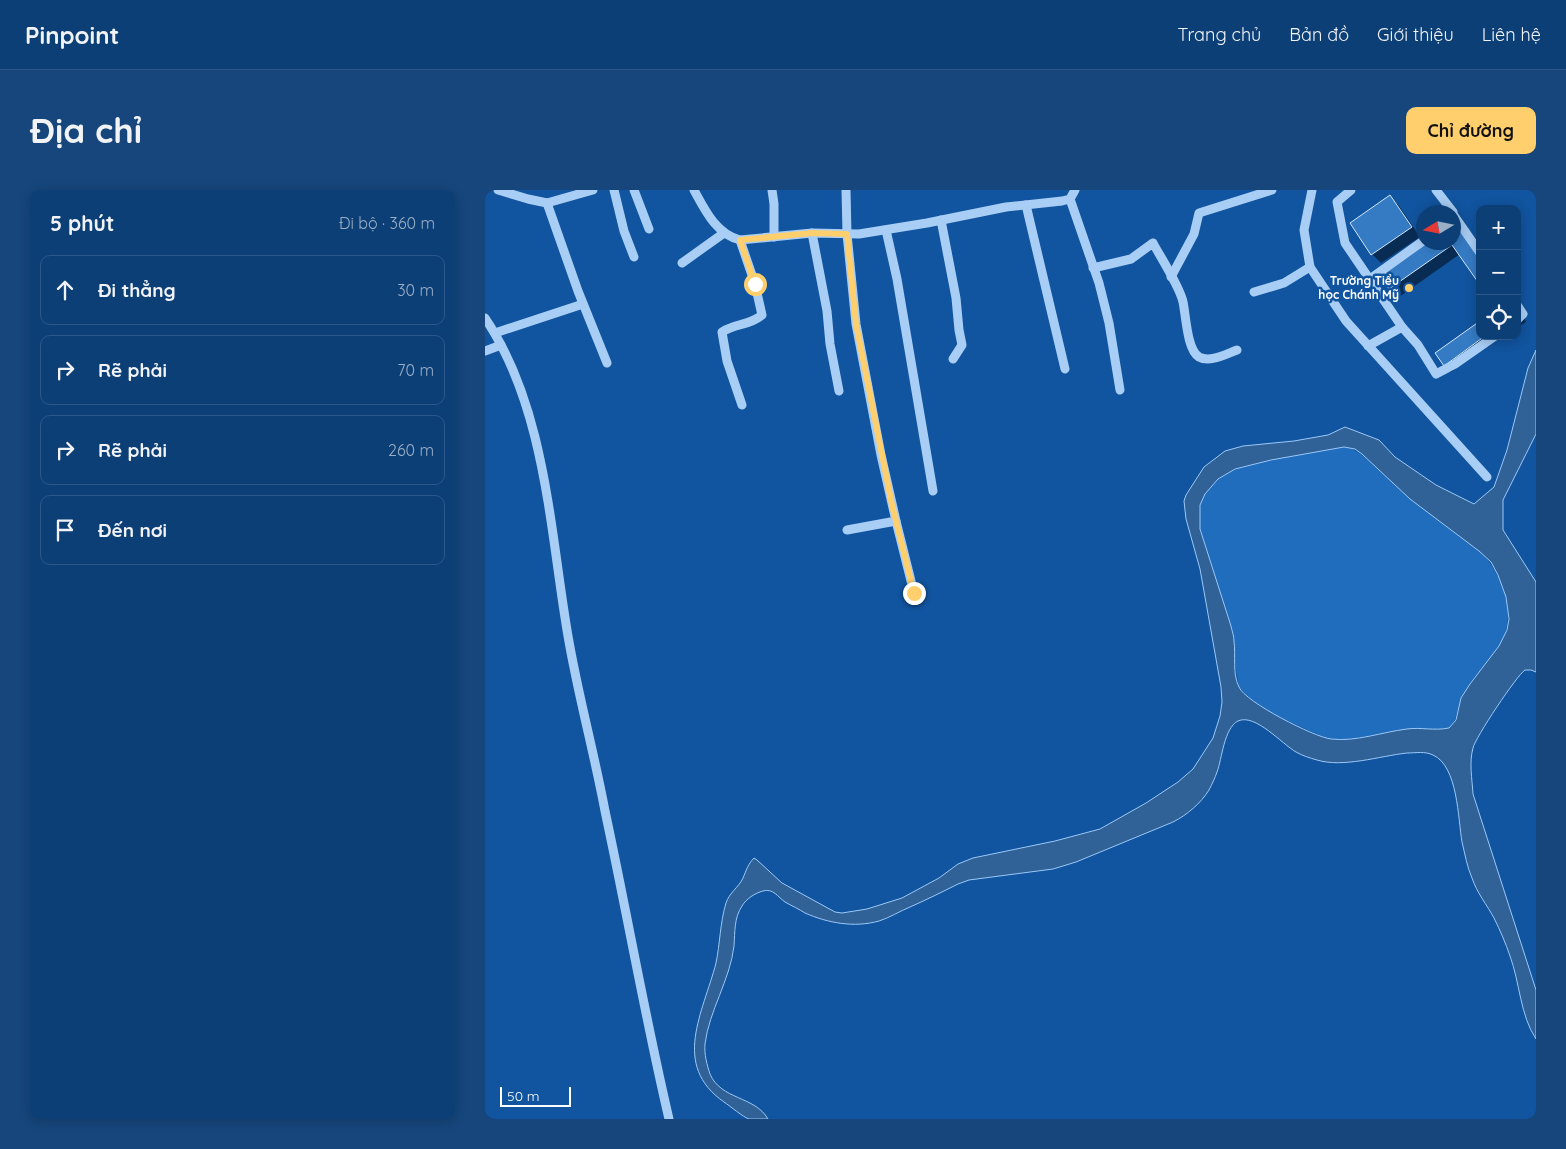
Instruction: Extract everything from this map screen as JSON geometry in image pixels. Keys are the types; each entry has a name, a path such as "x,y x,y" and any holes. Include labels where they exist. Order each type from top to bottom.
{"street":[{"path":"498,190 547,203 592,190"},
{"path":"614,190 624,231 634,257"},
{"path":"634,190 649,229"},
{"path":"693,190 715,224 729,237 740,240 812,233 859,234 941,220 1006,206 1070,199"},
{"path":"772,190 774,237"},
{"path":"846,190 847,234 856,324 881,455 914,593"},
{"path":"1075,190 1070,199 1109,323 1120,390"},
{"path":"1171,277 1194,234 1199,212 1272,190"},
{"path":"1312,190 1304,230 1310,267 1346,321 1487,477"},
{"path":"1351,190 1337,202 1345,242 1436,374 1455,364 1489,340"},
{"path":"1436,190 1446,205"},
{"path":"547,203 583,304 607,363"},
{"path":"1026,205 1065,369"},
{"path":"941,220 956,298 962,345 953,359"},
{"path":"1461,226 1478,250"},
{"path":"886,230 897,279 933,491"},
{"path":"682,263 724,233"},
{"path":"812,233 827,311 830,344 839,391"},
{"path":"740,240 755,284 762,315 754,322 738,325 722,332 727,361 742,406"},
{"path":"1093,268 1131,259 1153,243 1183,299 1190,345 1197,356 1206,359 1213,358 1237,350"},
{"path":"1369,279 1416,246"},
{"path":"1255,292 1284,283 1310,267"},
{"path":"495,333 583,304"},
{"path":"485,318 501,345 528,411 542,468 568,638 669,1119"},
{"path":"1368,346 1402,327"},
{"path":"485,351 501,345"},
{"path":"847,530 896,521"}],"shaded area":[{"path":"1536,350 1536,434 1503,500 1503,530 1536,582 1536,672 1525,670 1506,694 1475,742 1471,765 1473,794 1536,990 1536,1039 1523,1009 1505,942 1477,889 1469,869 1462,842 1458,807 1452,781 1448,770 1441,761 1433,755 1420,752 1338,763 1317,760 1296,752 1268,730 1252,721 1245,720 1238,721 1230,730 1224,744 1219,766 1209,790 1193,808 1173,822 1076,862 1053,869 969,880 883,920 870,923 841,923 814,917 767,890 751,897 739,911 735,925 732,959 707,1032 705,1052 710,1074 715,1082 730,1094 755,1106 768,1119 746,1118 724,1102 708,1087 699,1072 695,1055 695,1037 716,963 726,903 754,858 782,883 835,912 842,913 867,909 902,898 939,878 958,864 973,858 1055,841 1100,829 1146,803 1178,782 1193,769 1213,738 1220,716 1222,702 1221,687 1200,569 1186,519 1184,501 1204,467 1225,451 1243,446 1294,441 1328,435 1345,427 1379,440 1395,457 1436,485 1474,504 1494,487 1507,450 1528,368","holes":["1344,447 1355,449 1410,499 1491,562 1506,597 1509,619 1507,630 1499,646 1461,698 1456,720 1449,728 1398,730 1359,738 1331,739 1310,732 1266,710 1244,693 1237,682 1233,634 1200,529 1200,505 1205,494 1218,479 1235,469 1271,460"]},
{"path":"1344,446 1357,451 1479,550 1488,560 1502,584 1508,609 1504,635 1498,648 1464,693 1456,717 1449,728 1435,730 1409,729 1350,739 1328,739 1279,717 1252,701 1239,687 1231,626 1200,529 1200,505 1205,494 1218,479 1235,469"}],"building":[{"path":"1390,195 1412,227 1371,255 1350,223"},
{"path":"1461,230 1476,251 1476,279 1456,250 1461,250"},
{"path":"1416,249 1445,250 1389,289 1380,275"},
{"path":"1476,324 1476,340 1480,340 1444,366 1435,353"}],"place":[{"name":"Trường Tiểu học Chánh Mỹ","path":"1409,288"}],"route":[{"path":"755,284 740,240 812,233 847,234 856,324 881,455 914,593"}]}
